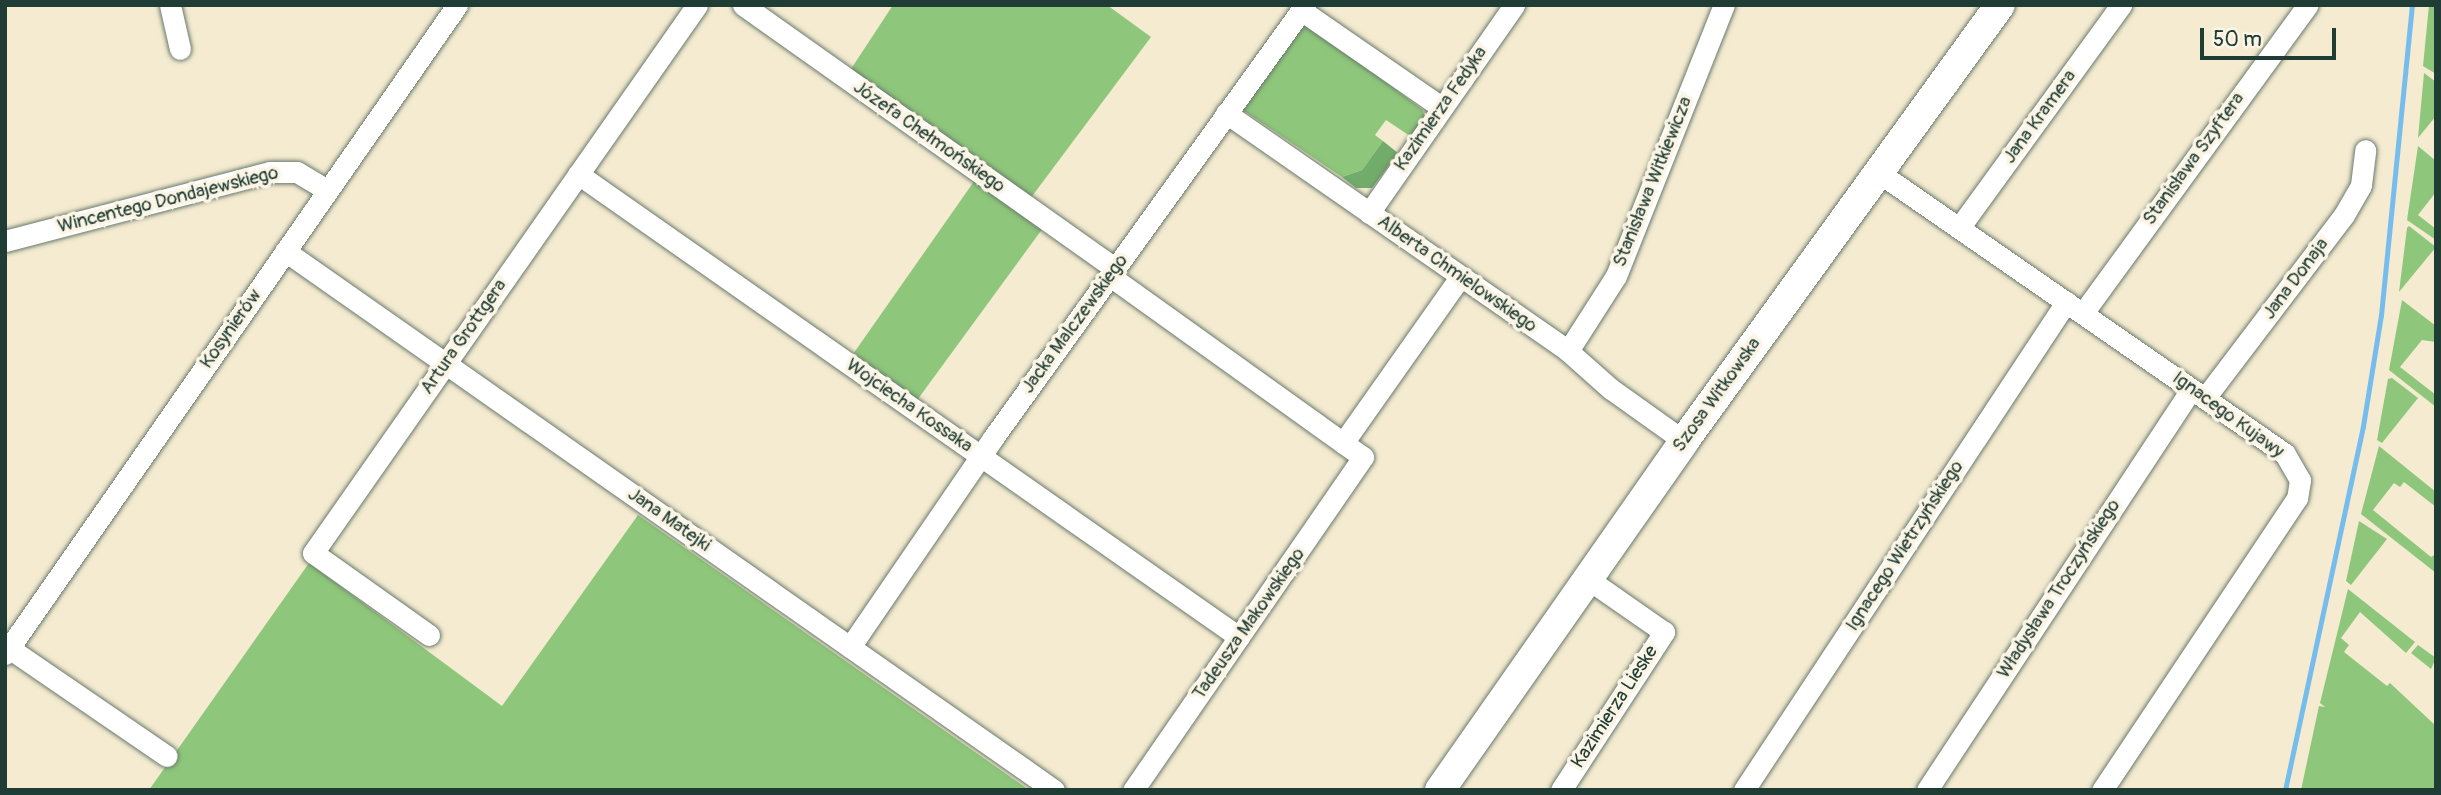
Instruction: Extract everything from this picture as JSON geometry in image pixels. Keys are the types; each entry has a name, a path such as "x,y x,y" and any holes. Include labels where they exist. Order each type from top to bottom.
{"street":[{"path":"170,5 180,49"},
{"name":"Kosynierów","path":"10,639 457,5"},
{"name":"Artura Grottgera","path":"429,635 313,553 697,5"},
{"name":"Józefa Chełmońskiego","path":"744,5 1363,457"},
{"name":"Kazimierza Fedyka","path":"1369,213 1514,5"},
{"name":"Stanisława Witkiewicza","path":"1568,351 1616,276 1724,5"},
{"name":"Szosa Witkowska","path":"1440,790 1684,441 2000,5"},
{"name":"Jana Kramera","path":"1959,228 2121,5"},
{"name":"Stanisława Szyftera","path":"2074,308 2308,5"},
{"path":"1303,8 1441,107"},
{"name":"Jacka Malczewskiego","path":"850,647 1113,272 1303,8"},
{"name":"Alberta Chmielowskiego","path":"1226,113 1568,351 1611,389 1684,441"},
{"name":"Jana Donaja","path":"2198,393 2344,215 2361,186 2365,150"},
{"name":"Wincentego Dondajewskiego","path":"5,241 271,172 297,172 327,190"},
{"name":"Ignacego Kujawy","path":"1878,172 2285,454 2300,480 2297,498 2102,790"},
{"name":"Wojciecha Kossaka","path":"578,174 1239,637"},
{"name":"Jana Matejki","path":"285,251 1054,790"},
{"path":"1343,443 1460,276"},
{"name":"Ignacego Wietrzyńskiego","path":"1745,790 2074,308"},
{"name":"Władysława Troczyńskiego","path":"1927,790 2198,393"},
{"name":"Tadeusza Makowskiego","path":"1133,790 1363,457"},
{"name":"Kazimierza Lieske","path":"1561,790 1664,632 1588,579"},
{"path":"10,639 167,757"}],"green space":[{"path":"893,5 1107,5 1151,37 1030,199 849,72"},
{"path":"2429,5 2436,8 2436,74 2423,66"},
{"path":"1305,26 1316,30 1423,110 1425,120 1410,136 1386,120 1375,135 1383,141 1362,170 1342,177 1243,110 1244,100 1293,32"},
{"path":"2424,73 2436,82 2436,116 2418,138"},
{"path":"1383,141 1398,153 1372,188 1356,188 1342,177 1362,170"},
{"path":"2418,146 2436,161 2436,192 2418,215 2436,229 2436,240 2407,220"},
{"path":"975,180 1043,228 915,403 851,357"},
{"path":"2409,226 2436,247 2399,292 2407,228"},
{"path":"2402,300 2436,326 2436,342 2422,340 2400,367 2436,395 2436,407 2389,370"},
{"path":"2392,378 2418,398 2382,443 2377,440 2388,379"},
{"path":"2379,446 2436,492 2436,507 2404,482 2400,487 2394,483 2373,510 2431,557 2436,554 2436,573 2361,514"},
{"path":"638,515 1029,790 149,790 309,563 502,706"},
{"path":"2359,521 2387,539 2351,585 2346,581"},
{"path":"2348,589 2415,642 2406,653 2360,612 2341,638 2349,645 2344,652 2387,686 2390,683 2436,726 2436,790 2301,790 2319,706 2325,707 2320,703"},
{"path":"2418,645 2436,658 2431,669 2411,653"}],"waterway":[{"path":"2285,790 2363,426 2381,315 2412,5"}]}
